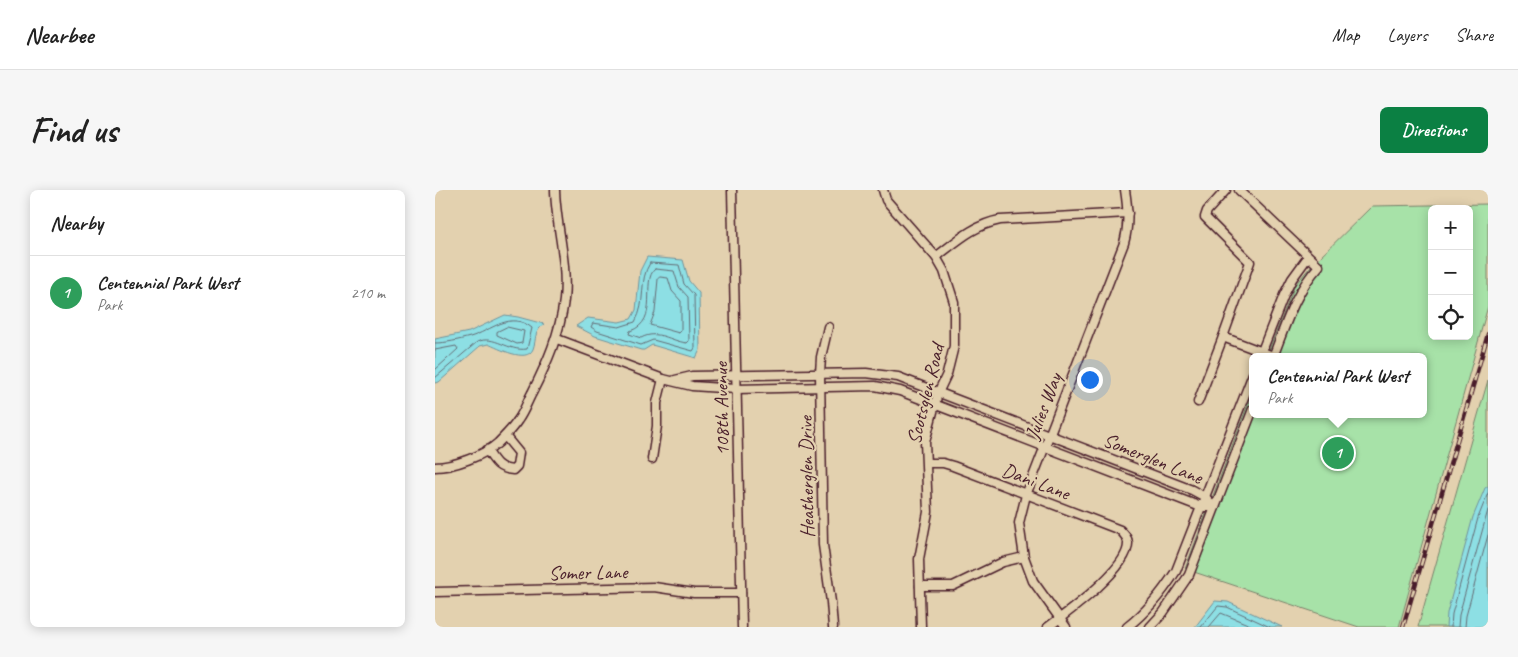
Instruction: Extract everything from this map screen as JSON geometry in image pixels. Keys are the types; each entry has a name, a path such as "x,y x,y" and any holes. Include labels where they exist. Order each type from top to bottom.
{"street":[{"path":"435,467 465,461 497,445 518,420 551,354 557,338 564,300 564,265 556,212 555,190"},
{"name":"108th Avenue","path":"732,190 742,627"},
{"name":"Scotsglen Road","path":"883,190 887,200 936,257 944,271 954,302 954,346 947,374 938,393 925,442 928,512 919,559 921,627"},
{"name":"Julies Way","path":"1066,627 1033,581 1024,556 1019,523 1049,435 1124,243 1128,213 1125,190"},
{"path":"1198,402 1250,262 1207,220 1206,214 1226,190"},
{"path":"1239,190 1319,266 1303,286 1295,300 1275,353"},
{"path":"936,257 975,228 987,222 1128,213"},
{"path":"1261,353 1284,295 1292,279 1309,257"},
{"name":"Heatherglen Drive","path":"828,327 821,358 820,374 823,545 833,627"},
{"path":"1223,337 1259,353"},
{"name":"Somerglen Lane","path":"557,338 663,379 692,386 737,389 875,386 888,388 935,404 1201,507 1215,507"},
{"name":"Somerglen Lane","path":"673,380 692,376 820,374 883,374 898,377 1192,490 1205,497 1215,507"},
{"path":"652,459 657,426 657,403 663,379"},
{"path":"1127,627 1150,608 1161,595 1176,571 1249,384"},
{"path":"1149,627 1163,613 1189,575 1250,418"},
{"path":"487,450 498,466 513,470 517,466 519,453 505,436"},
{"name":"Dani Lane","path":"927,463 943,463 953,466 1120,530 1128,542 1124,558 1111,576 1059,618"},
{"path":"920,586 953,586 1003,562 1024,556"},
{"name":"Somer Lane","path":"435,592 653,587 694,594 741,593"},
{"path":"1047,627 1059,618"}],"green space":[{"path":"1488,204 1488,306 1399,627 1359,627 1185,569 1249,401 1249,418 1427,418 1427,353 1268,353 1295,285 1311,266 1372,206 1428,205 1428,340 1473,340 1473,205 1430,205"},
{"path":"1488,380 1488,627 1418,627"}],"water":[{"path":"647,257 683,260 689,281 699,293 700,350 696,358 652,345 641,350 595,336 576,326 588,318 619,322 631,319 636,310 640,271"},
{"path":"505,315 544,324 537,333 533,349 530,353 519,355 488,344 480,346 439,382 435,383 435,339 469,332"},
{"path":"1488,486 1488,627 1446,627 1447,613 1473,517 1485,488"},
{"path":"1215,601 1228,602 1282,627 1195,627"}],"railway":[{"path":"1403,627 1488,334"}],"place":[{"name":"Centennial Park West","path":"1338,453"}]}
